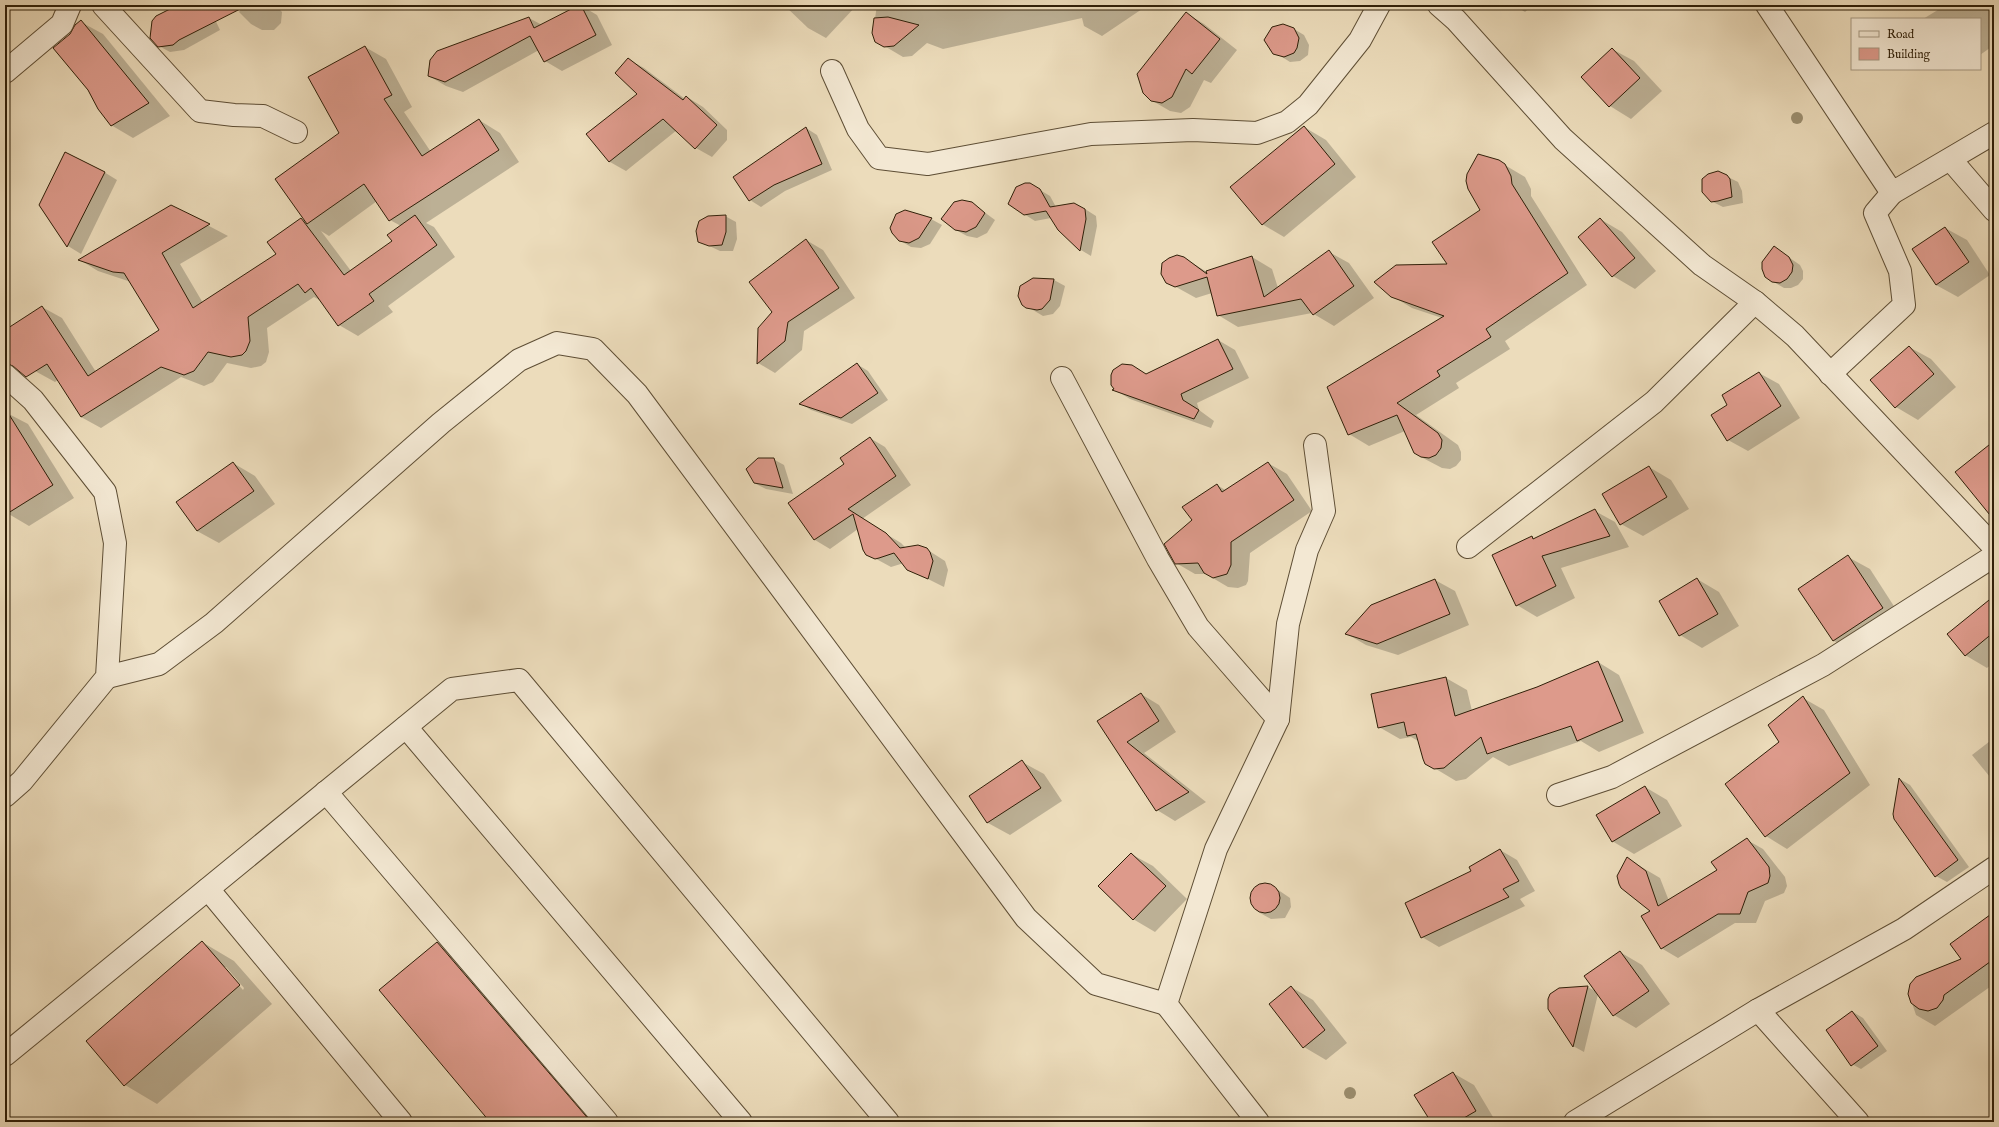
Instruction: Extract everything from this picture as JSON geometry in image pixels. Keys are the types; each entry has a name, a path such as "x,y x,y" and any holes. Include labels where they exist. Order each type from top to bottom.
{"street":[{"path":"5,72 62,24 70,5"},
{"path":"103,5 200,111 234,115 263,116 296,132"},
{"path":"832,71 858,129 879,158 928,164 1091,134 1193,130 1257,133 1287,122 1308,104 1360,40 1379,5"},
{"path":"1439,5 1456,20 1563,139 1702,265 1755,302 1795,336 1994,547"},
{"path":"1767,5 1892,193"},
{"path":"1830,374 1904,305 1900,271 1875,213 1892,193 1951,160 1994,133"},
{"path":"1951,160 1994,210"},
{"path":"1468,547 1654,402 1755,302"},
{"path":"5,796 22,781 108,677 159,664 214,623 441,424 519,360 557,343 593,349 637,394 1026,918 1096,984 1166,1004 1258,1122"},
{"path":"5,375 33,400 105,492 115,543 108,677"},
{"path":"1062,378 1158,559 1198,627 1278,719"},
{"path":"1166,1004 1216,849 1278,719 1288,624 1307,550 1324,511 1315,445"},
{"path":"1558,795 1612,777 1823,665 1994,556"},
{"path":"5,1055 452,689 519,680 888,1122"},
{"path":"406,727 741,1122"},
{"path":"326,792 607,1122"},
{"path":"1575,1122 1758,1010 1904,929 1994,868"},
{"path":"208,889 401,1122"},
{"path":"1758,1010 1858,1122"}],"building":[{"path":"178,5 248,5 179,40 173,45 158,47 150,38 152,21 156,16"},
{"path":"581,5 596,35 544,62 530,36 445,82 428,76 430,60 437,51 529,17 534,28"},
{"path":"1186,12 1220,39 1192,74 1186,69 1172,97 1162,103 1151,101 1143,93 1137,74"},
{"path":"888,17 919,25 894,46 884,47 875,42 872,33 874,18"},
{"path":"81,20 149,103 111,126 98,109 88,90 53,48 70,34 75,25"},
{"path":"1283,24 1294,28 1299,38 1297,48 1294,53 1284,57 1273,54 1264,40 1272,27"},
{"path":"365,46 392,95 384,99 422,156 479,119 499,150 389,221 364,184 307,224 275,179 339,133 308,77"},
{"path":"1612,48 1640,78 1609,107 1581,77"},
{"path":"628,58 683,100 686,96 717,125 695,149 663,119 609,162 586,134 637,94 615,73"},
{"path":"1304,126 1335,164 1262,225 1230,187"},
{"path":"806,127 822,164 774,185 749,201 733,177"},
{"path":"65,152 105,172 67,247 39,205"},
{"path":"1478,154 1499,160 1505,164 1511,176 1512,184 1568,273 1486,329 1491,337 1437,371 1440,376 1397,403 1438,433 1442,440 1441,448 1436,455 1429,458 1421,457 1414,453 1397,415 1348,435 1327,387 1444,316 1391,297 1374,282 1396,265 1447,264 1432,242 1480,210 1468,189 1466,181 1467,174"},
{"path":"1718,171 1727,175 1730,179 1732,197 1711,202 1702,192 1702,179 1708,174"},
{"path":"1025,183 1030,183 1040,189 1050,207 1074,203 1085,209 1086,219 1080,251 1058,230 1046,211 1024,215 1008,204 1016,187"},
{"path":"962,200 972,202 985,213 976,227 966,232 955,230 941,219 954,202"},
{"path":"171,205 210,224 162,253 193,308 276,254 267,242 301,218 344,275 392,241 387,235 415,215 437,245 369,294 374,301 338,326 311,288 305,293 298,284 248,317 250,341 246,351 242,355 231,357 208,352 194,371 184,375 161,367 81,417 47,364 26,377 13,366 5,363 5,330 42,306 88,376 159,330 124,273 113,272 78,260"},
{"path":"905,210 932,218 919,238 909,243 899,241 892,233 890,228 896,214"},
{"path":"726,215 726,232 722,245 709,246 698,242 696,231 699,221 708,216"},
{"path":"1600,218 1635,258 1612,277 1578,237"},
{"path":"1945,227 1969,262 1936,285 1912,249"},
{"path":"806,239 839,288 788,322 785,341 757,364 758,328 772,312 749,282"},
{"path":"1774,246 1789,257 1793,265 1792,272 1787,279 1780,283 1772,282 1765,277 1762,269 1762,262"},
{"path":"1329,250 1354,286 1313,315 1301,299 1217,316 1207,277 1175,287 1166,283 1161,274 1162,263 1177,255 1184,257 1207,274 1206,271 1252,256 1264,297"},
{"path":"1033,278 1054,279 1050,300 1042,309 1037,310 1026,308 1022,305 1018,296 1020,286"},
{"path":"1218,339 1233,369 1181,394 1183,400 1199,410 1194,419 1112,390 1114,389 1111,385 1111,375 1113,370 1122,364 1132,365 1146,374"},
{"path":"1909,346 1934,374 1895,408 1870,380"},
{"path":"857,363 878,393 841,418 799,404"},
{"path":"1759,372 1781,406 1727,441 1711,415 1727,405 1722,395"},
{"path":"5,408 53,485 5,515"},
{"path":"870,437 896,476 848,509 886,533 900,548 918,545 927,548 933,561 928,579 907,570 894,553 875,559 866,555 863,550 853,514 814,540 788,503 844,464 840,458"},
{"path":"1994,441 1994,520 1955,472"},
{"path":"758,458 774,458 783,488 754,483 746,469"},
{"path":"233,462 254,491 197,531 176,502"},
{"path":"1268,462 1294,500 1231,542 1231,565 1227,574 1213,578 1204,573 1198,563 1175,564 1164,544 1192,520 1182,507 1217,484 1222,492"},
{"path":"1649,466 1667,497 1620,525 1602,494"},
{"path":"1595,509 1610,536 1542,556 1556,586 1516,606 1492,555 1532,536 1533,539"},
{"path":"1848,555 1883,608 1833,641 1798,589"},
{"path":"1697,578 1718,614 1679,636 1659,601"},
{"path":"1435,579 1450,614 1377,644 1345,634 1371,605"},
{"path":"1994,596 1994,632 1965,656 1947,634"},
{"path":"1598,661 1623,721 1577,741 1571,726 1487,754 1481,737 1444,768 1434,769 1425,764 1416,734 1407,736 1404,722 1378,728 1371,694 1446,677 1455,716 1537,687"},
{"path":"1141,693 1159,721 1127,742 1189,792 1156,811 1097,721"},
{"path":"1803,696 1850,773 1765,837 1725,784 1779,742 1768,725"},
{"path":"1022,760 1041,788 987,823 969,796"},
{"path":"1899,778 1958,860 1935,877 1894,819 1893,814"},
{"path":"1645,786 1660,813 1612,842 1596,815"},
{"path":"1747,838 1769,867 1770,876 1768,883 1748,892 1740,914 1718,914 1661,949 1641,916 1650,911 1621,888 1619,884 1617,876 1627,857 1646,871 1658,906 1717,870 1711,862"},
{"path":"1500,849 1519,881 1503,889 1509,897 1421,938 1405,903 1471,871 1469,867"},
{"path":"1131,853 1166,886 1133,920 1098,886"},
{"path":"1265,883 1276,887 1280,898 1276,909 1265,913 1254,909 1250,898 1254,887"},
{"path":"1994,912 1994,959 1944,995 1943,1000 1937,1008 1928,1011 1919,1009 1911,1003 1908,994 1910,984 1916,977 1961,959 1950,944"},
{"path":"202,941 240,985 124,1086 86,1041"},
{"path":"437,942 591,1122 490,1122 379,990"},
{"path":"1620,951 1649,991 1613,1016 1584,976"},
{"path":"1291,986 1325,1030 1303,1048 1269,1004"},
{"path":"1588,986 1573,1047 1548,1009 1548,999 1550,994 1559,988"},
{"path":"1852,1011 1878,1046 1851,1066 1826,1030"},
{"path":"1453,1072 1476,1111 1457,1122 1431,1122 1414,1095"}]}
